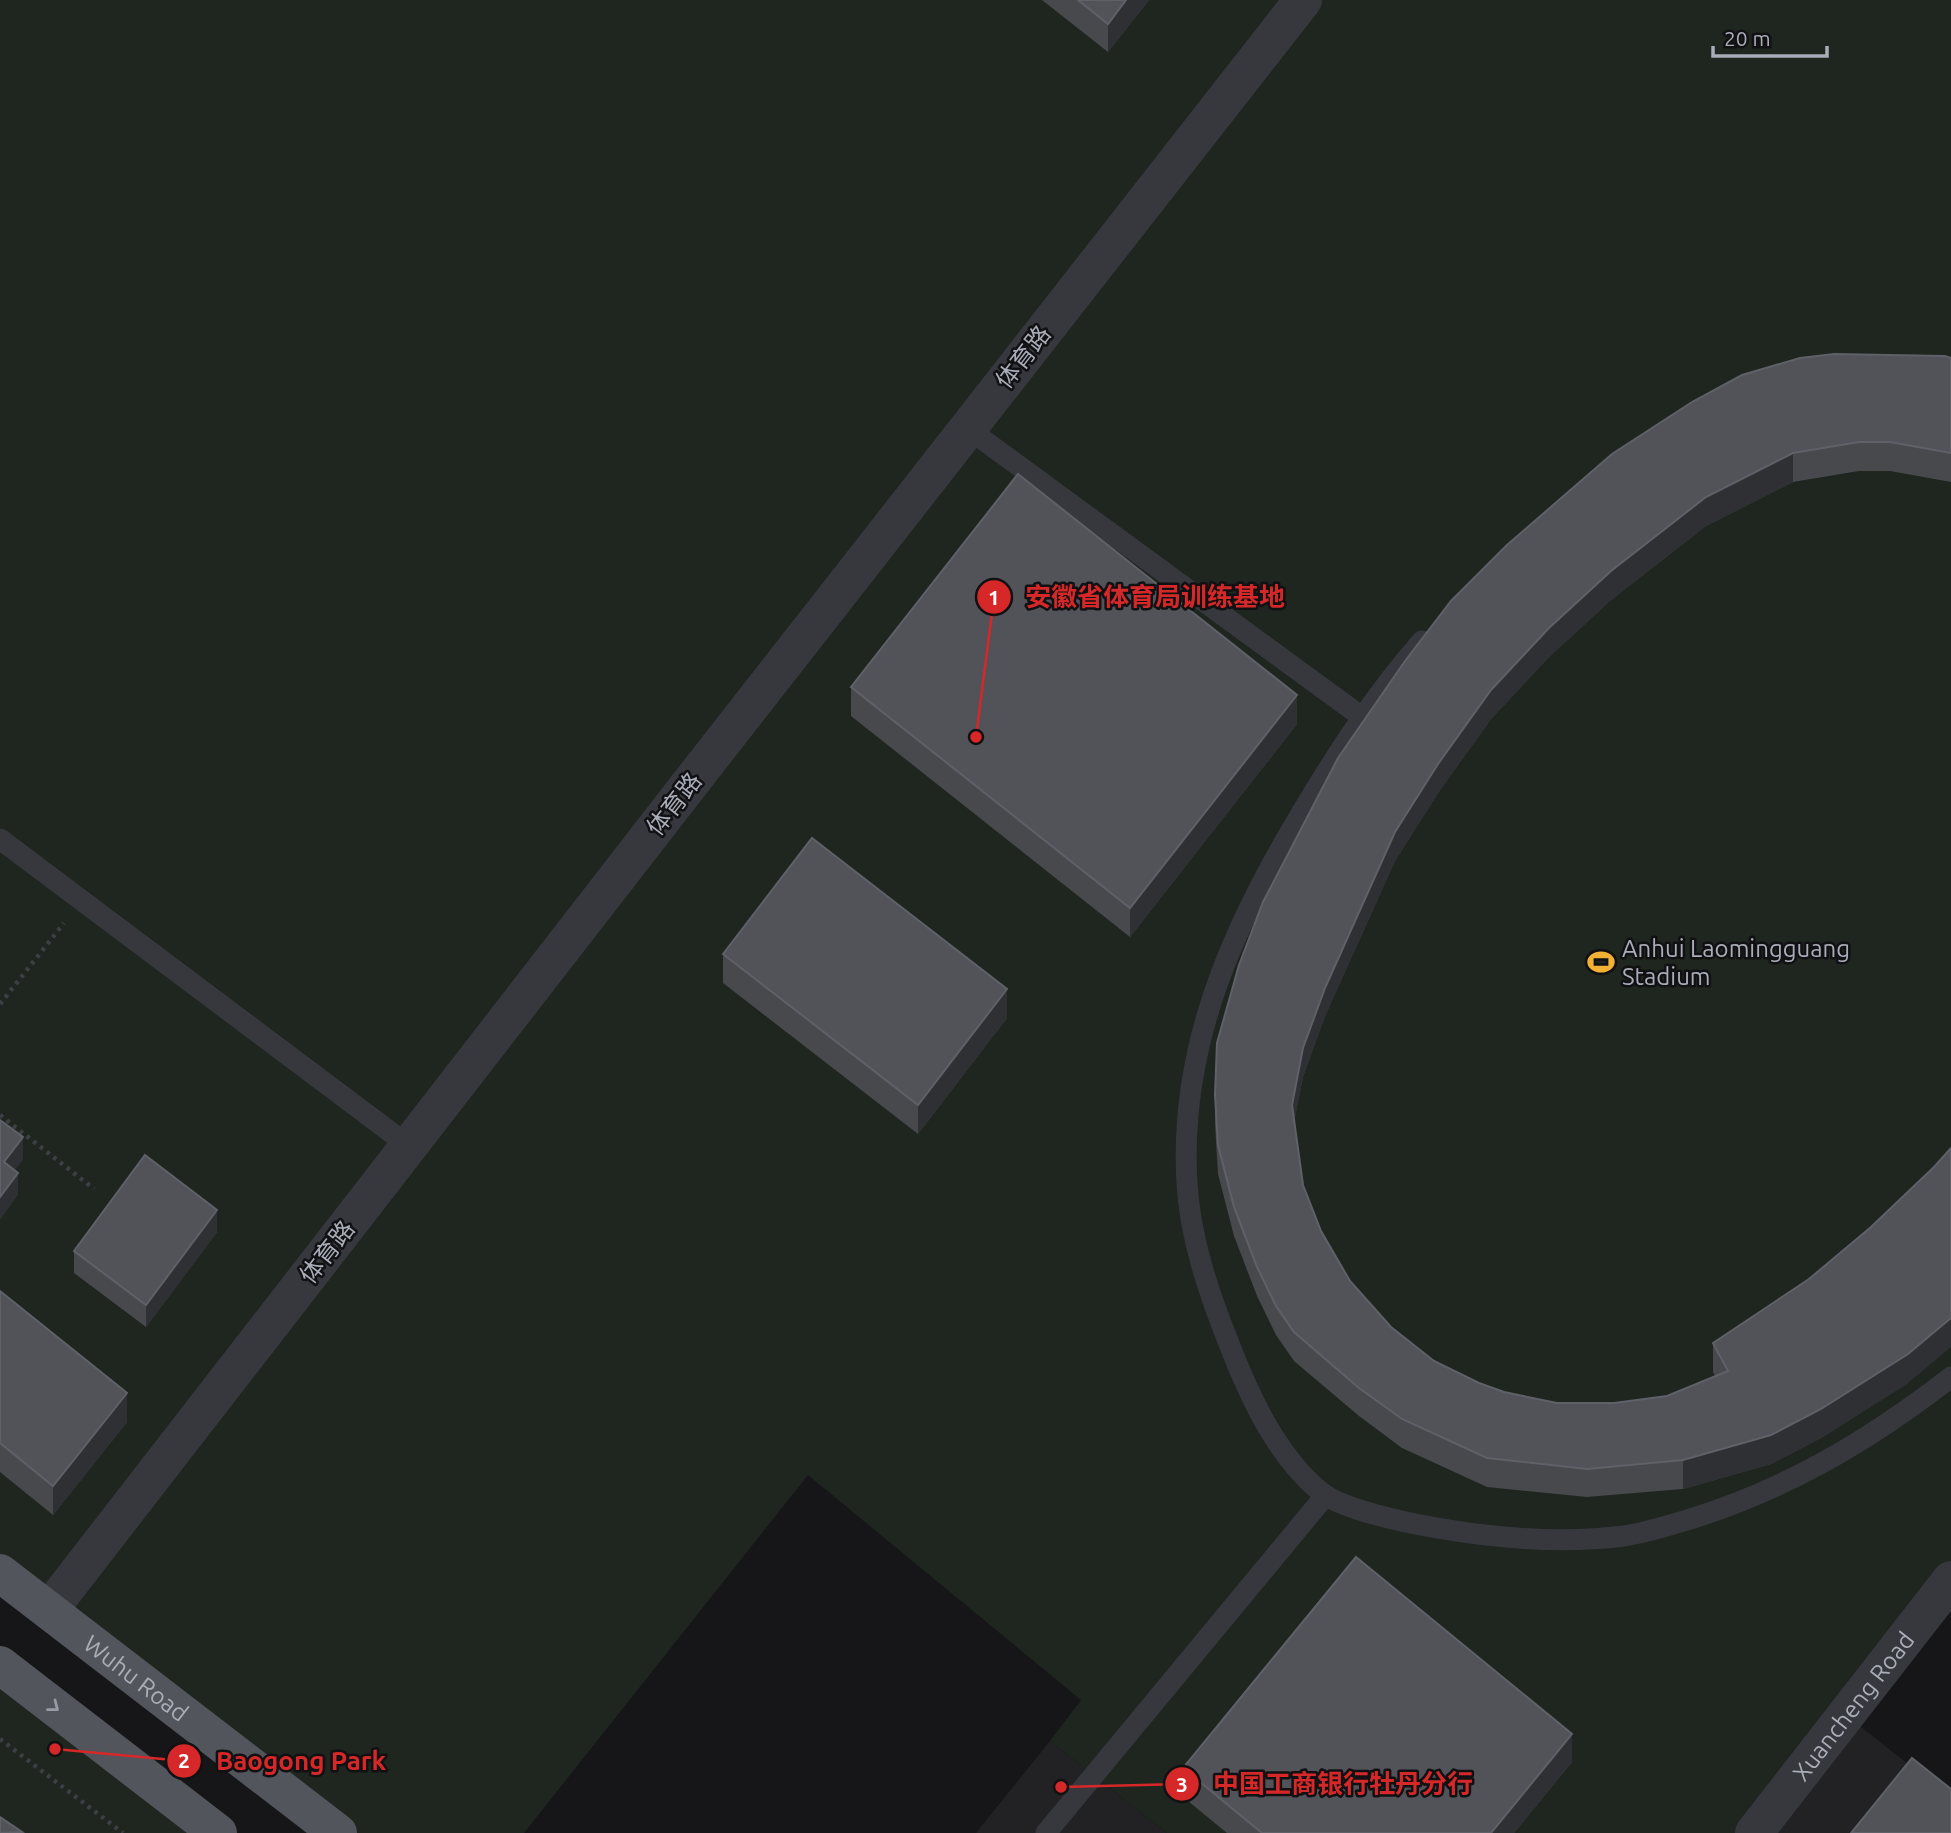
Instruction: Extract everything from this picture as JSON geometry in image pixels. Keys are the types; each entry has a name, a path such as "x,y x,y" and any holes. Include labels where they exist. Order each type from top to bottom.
{"main road":[{"name":"Wuhu Road","path":"0,1573 338,1833"},
{"path":"0,1665 218,1833"}],"street":[{"name":"体育路","path":"49,1610 1303,0"},
{"name":"Xuancheng Road","path":"1754,1833 1951,1580"}],"lane":[{"path":"967,428 1362,717"},
{"path":"1435,628 1394,673 1340,748 1269,867 1216,978 1203,1027 1189,1112 1187,1183 1204,1273 1243,1378 1283,1449 1300,1473 1325,1496 1408,1523 1488,1537 1532,1541 1627,1536 1735,1506 1823,1464 1879,1431 1951,1377"},
{"path":"0,839 409,1146"},
{"path":"1046,1833 1325,1496"}],"path":[{"path":"0,1004 82,900"},
{"path":"0,1115 94,1189"},
{"path":"0,1739 123,1833"}],"shaded area":[{"path":"0,0 1951,0 1951,1580 1754,1833 1167,1833 1050,1741 1081,1700 808,1475 524,1833 338,1833 0,1573"},
{"path":"0,1665 218,1833 0,1833"},
{"path":"1846,1715 1951,1798 1951,1833 1754,1833"},
{"path":"1050,1741 1167,1833 976,1833"}],"building":[{"path":"1078,0 1126,0 1108,24"},
{"path":"1834,354 1951,358 1951,453 1890,442 1859,442 1793,453 1706,497 1611,571 1549,628 1491,690 1438,764 1395,832 1325,988 1303,1048 1292,1105 1303,1185 1321,1231 1350,1281 1391,1327 1434,1361 1504,1392 1557,1403 1614,1403 1667,1396 1728,1371 1713,1343 1809,1279 1871,1227 1951,1148 1951,1318 1908,1354 1821,1409 1771,1435 1683,1460 1587,1469 1487,1458 1402,1419 1359,1388 1294,1332 1276,1306 1257,1267 1234,1207 1218,1145 1215,1095 1217,1043 1239,965 1263,902 1338,758 1405,661 1451,601 1507,545 1612,454 1692,402 1742,375 1800,358"},
{"path":"1018,474 1297,695 1130,908 851,687"},
{"path":"812,838 1007,989 918,1105 723,954"},
{"path":"0,1120 23,1137 4,1162 18,1173 0,1197"},
{"path":"145,1155 217,1210 146,1305 74,1251"},
{"path":"0,1291 127,1393 53,1486 0,1443"},
{"path":"1356,1557 1572,1734 1491,1833 1262,1833 1183,1768"},
{"path":"1912,1758 1951,1789 1951,1833 1851,1833"},
{"path":"0,1817 22,1832 0,1833"}],"place":[{"name":"安徽省体育局训练基地","path":"976,737"},
{"name":"Anhui Laomingguang Stadium","path":"1601,962"},
{"name":"Baogong Park","path":"55,1749"},
{"name":"中国工商银行牡丹分行","path":"1061,1787"}]}
